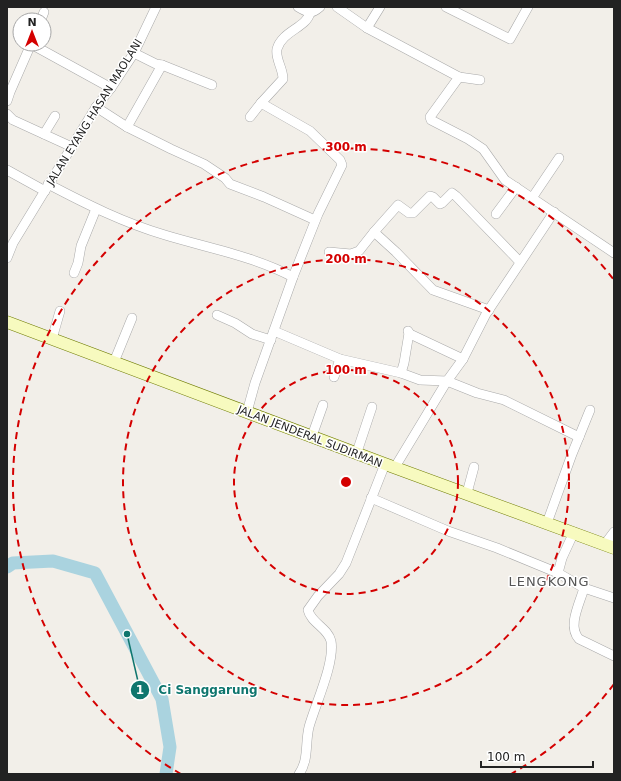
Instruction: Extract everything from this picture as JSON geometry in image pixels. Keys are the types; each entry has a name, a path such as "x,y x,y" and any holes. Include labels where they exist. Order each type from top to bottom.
{"main road":[{"name":"JALAN JENDERAL SUDIRMAN","path":"7,322 610,546"}],"street":[{"name":"JALAN EYANG HASAN MAOLANI","path":"7,258 13,242 96,107 111,88 134,53 156,7"},
{"path":"298,7 310,12 314,12 320,7"},
{"path":"337,7 367,28 459,77 480,80"},
{"path":"367,28 380,7"},
{"path":"446,7 510,39 528,7"},
{"path":"250,117 283,79 283,71 277,54 280,42 291,31 308,19 310,12"},
{"path":"7,100 28,52"},
{"path":"46,52 111,88"},
{"path":"134,53 156,64 212,85"},
{"path":"127,127 162,65"},
{"path":"459,77 430,117 431,120 468,139 483,149 505,180 614,253"},
{"path":"247,412 254,383 293,277 315,220 340,168 341,162 310,131 261,103"},
{"path":"96,107 127,127 204,164 225,178 230,184 264,197 315,220"},
{"path":"7,114 13,120 72,147"},
{"path":"44,134 55,116"},
{"path":"532,198 559,158"},
{"path":"7,170 96,209 164,234 275,268 293,277"},
{"path":"496,214 516,187"},
{"path":"329,252 351,254 359,251 398,205 409,213 413,213 430,196 440,204 451,194 454,194 520,262"},
{"path":"74,273 78,263 81,246 96,209"},
{"path":"299,774 302,770 307,752 309,729 331,656 331,643 328,634 309,615 308,610 339,574 346,563 372,498 390,465 412,440 446,381 463,359 489,310 554,212"},
{"path":"374,232 434,290 489,310"},
{"path":"52,339 60,311"},
{"path":"217,315 235,323 252,334 272,336 340,359 401,373 420,380 446,381 477,393 504,400 580,438"},
{"path":"114,362 132,318"},
{"path":"401,373 409,332 463,359"},
{"path":"334,377 340,359"},
{"path":"312,436 323,405"},
{"path":"357,452 372,406"},
{"path":"547,523 590,410"},
{"path":"467,493 474,467"},
{"path":"372,498 448,531 497,548 558,573 584,588 614,598"},
{"path":"558,573 562,558 574,532"},
{"path":"610,546 614,532"},
{"path":"584,588 573,624 575,635 579,639 614,656"}],"waterway":[{"path":"7,567 13,563 53,561 95,573 162,699 170,747 166,774"}],"place":[{"name":"Ci Sanggarung","path":"127,634"}],"district":[{"name":"LENGKONG","path":"549,581"}]}
